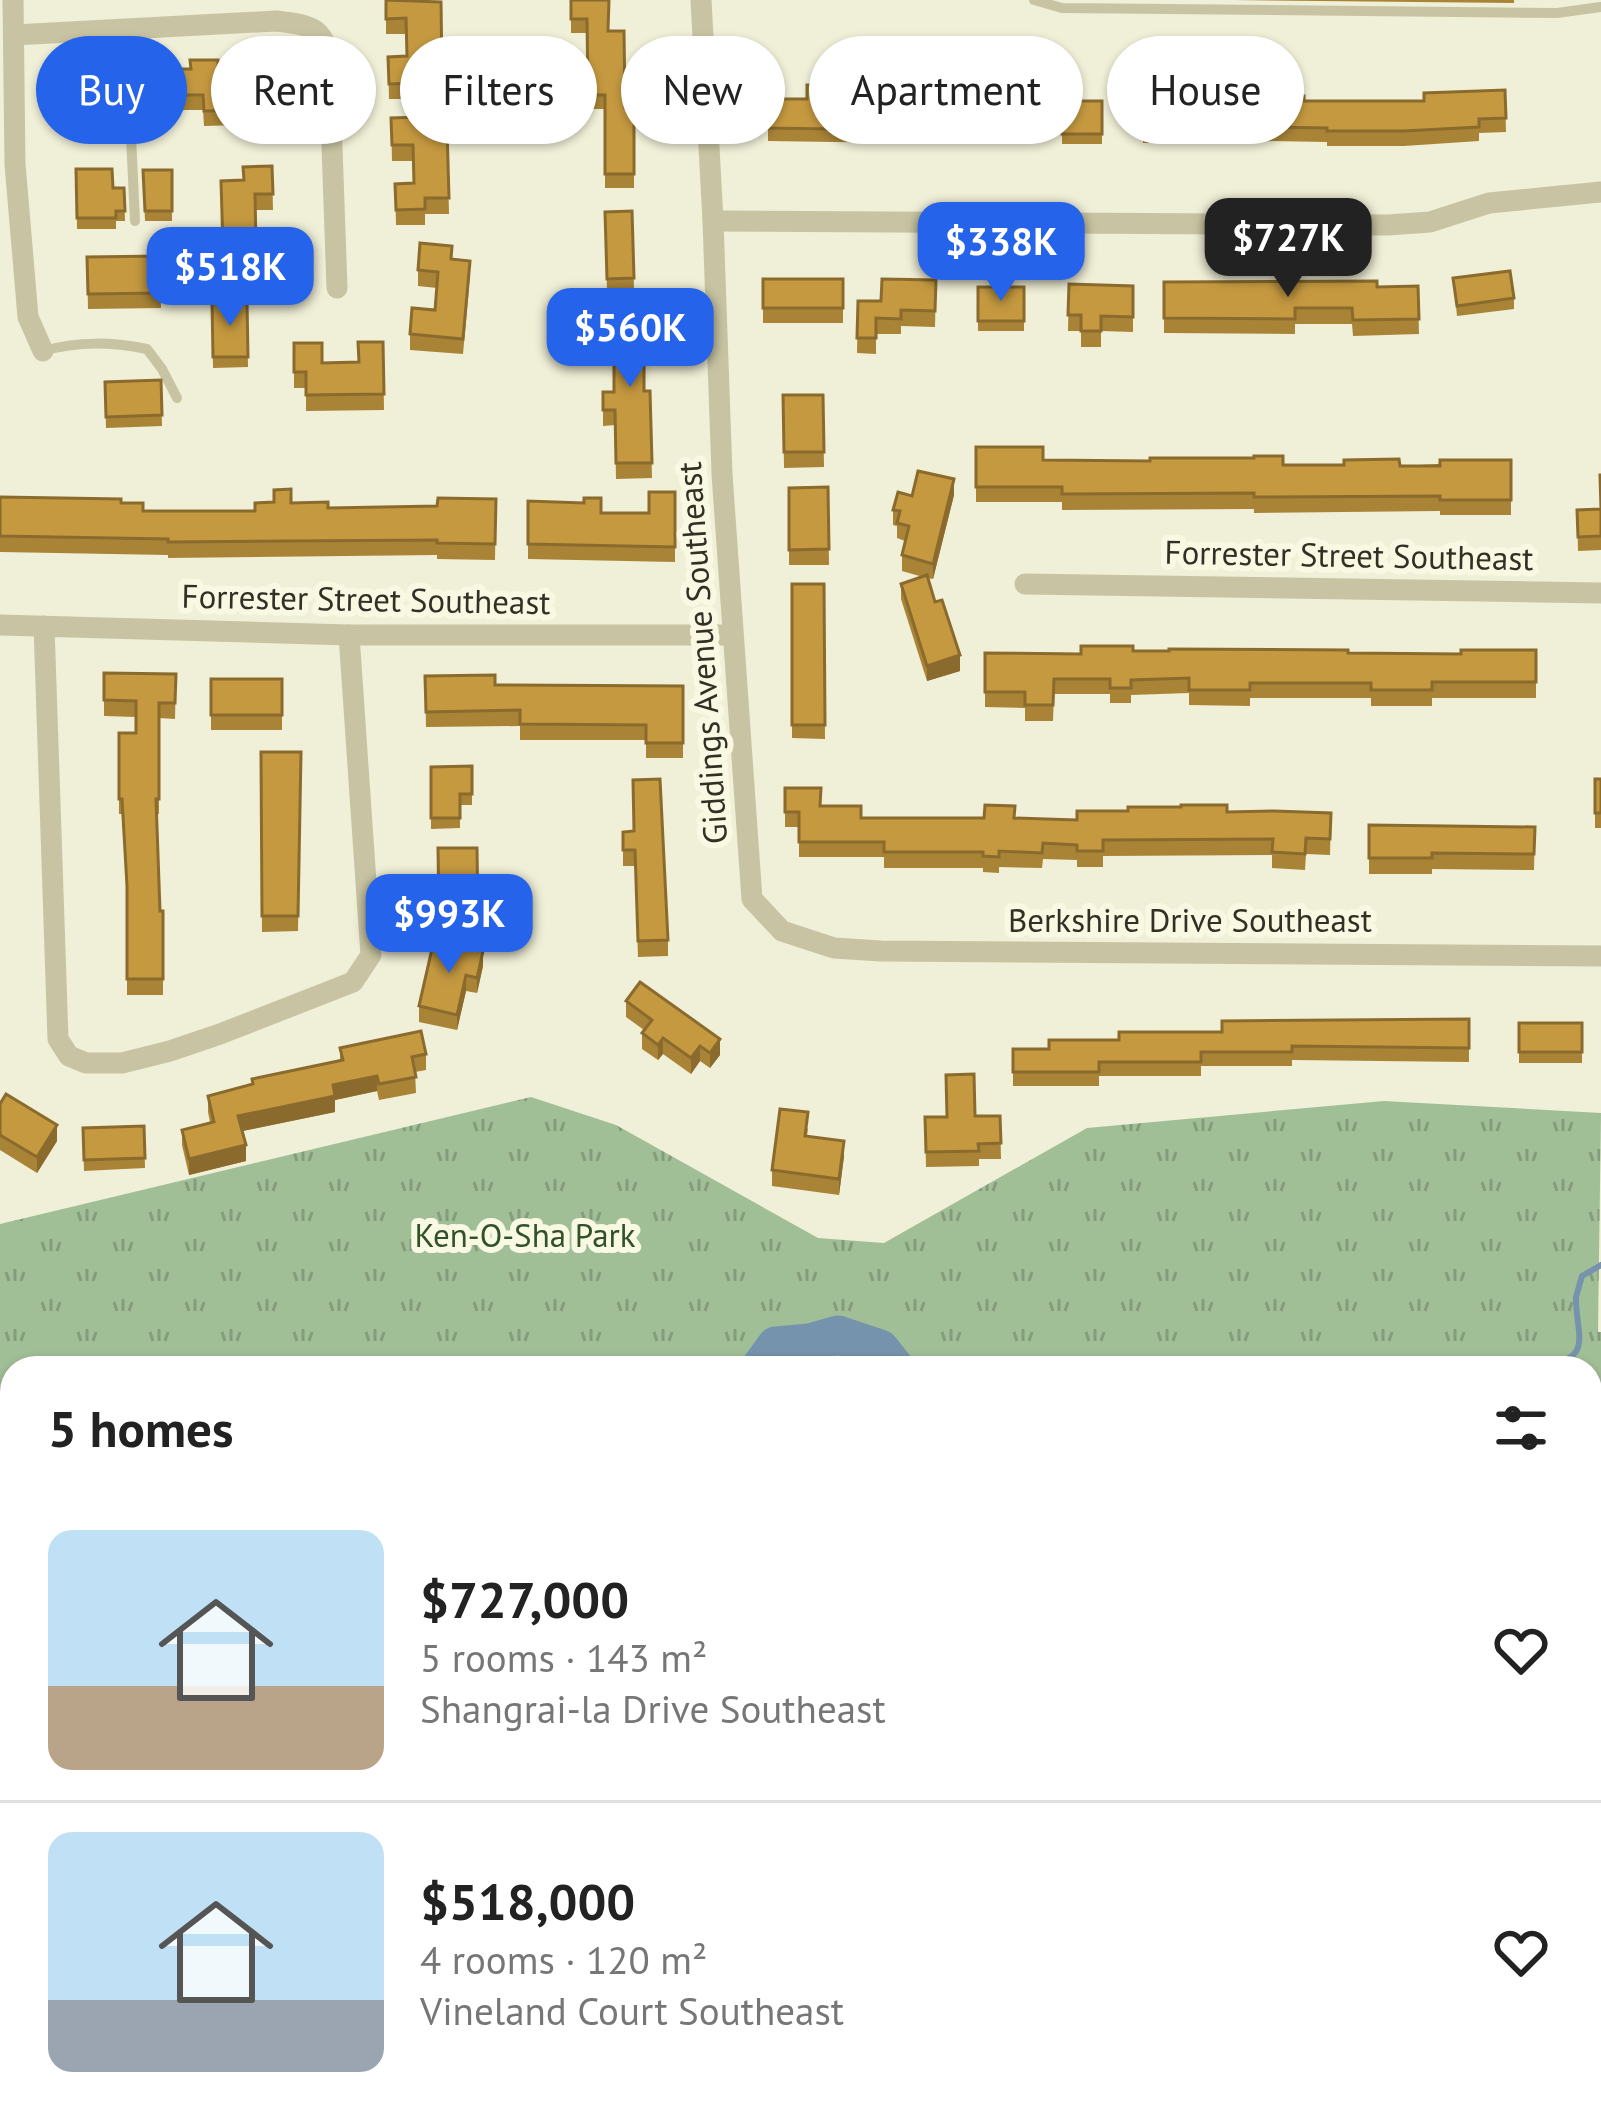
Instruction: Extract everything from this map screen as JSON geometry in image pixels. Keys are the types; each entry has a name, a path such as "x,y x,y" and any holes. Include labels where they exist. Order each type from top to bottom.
{"street":[{"path":"13,0 15,164 28,317 43,351"},
{"name":"Giddings Avenue Southeast","path":"701,0 722,474 752,899 782,931"},
{"path":"14,35 276,22 314,28 323,36 328,61 338,288"},
{"path":"713,221 1388,226 1430,222 1489,203 1601,192"},
{"name":"Forrester Street Southeast","path":"1024,584 1601,593"},
{"name":"Forrester Street Southeast","path":"0,625 350,634 732,635"},
{"path":"44,626 58,1039 69,1055 86,1063 122,1063 170,1051 286,1010 353,982 371,955 350,634"},
{"name":"Berkshire Drive Southeast","path":"782,931 834,948 881,951 1601,956"}],"lane":[{"path":"1034,0 1062,8 1346,12 1557,13 1601,7"},
{"path":"126,29 135,221"},
{"path":"43,351 71,343 148,349 177,398"}],"green space":[{"name":"Ken-O-Sha Park","path":"531,1097 616,1125 818,1238 884,1243 1087,1128 1384,1101 1601,1113 1601,1356 0,1356 0,1224"}],"building":[{"path":"386,0 441,2 442,36 406,36 406,18 386,19"},
{"path":"571,0 609,0 608,31 624,31 621,144 634,144 634,174 605,174 605,95 597,95 597,36 587,36 587,19 571,19"},
{"path":"400,56 400,84 389,84 388,57"},
{"path":"190,60 211,60 211,111 204,111 203,95 187,95"},
{"path":"809,85 809,129 785,128 785,99 807,99"},
{"path":"1505,90 1506,118 1479,119 1479,127 1404,131 1304,128 1304,101 1424,101 1424,93"},
{"path":"1083,101 1102,101 1102,134 1083,134"},
{"path":"391,118 400,118 400,144 447,144 449,198 425,198 425,209 396,210 395,184 414,183 413,145 392,145"},
{"path":"272,166 273,194 255,194 256,247 223,248 221,181 244,180 243,167"},
{"path":"76,169 112,169 113,188 124,188 125,211 116,211 116,218 77,218"},
{"path":"143,170 172,170 172,211 145,211"},
{"path":"632,211 634,278 607,279 605,212"},
{"path":"420,243 452,246 451,259 470,261 463,339 410,334 412,308 435,310 438,272 418,270"},
{"path":"160,256 161,293 88,294 87,257"},
{"path":"1510,271 1514,298 1457,306 1453,278"},
{"path":"763,279 843,279 843,308 763,308"},
{"path":"882,279 936,280 935,311 901,310 901,319 876,318 876,338 857,338 858,301 881,301"},
{"path":"1377,281 1377,287 1418,286 1419,319 1353,320 1352,308 1295,308 1295,319 1164,318 1164,282"},
{"path":"1069,284 1133,286 1133,317 1101,316 1101,331 1081,331 1081,315 1068,315"},
{"path":"978,287 1024,287 1024,321 978,321"},
{"path":"247,301 248,357 213,357 212,302"},
{"path":"614,310 644,310 644,391 650,391 652,463 616,463 615,410 603,410 603,392 614,392"},
{"path":"358,342 383,342 384,394 306,395 306,372 294,372 294,343 322,343 322,363 359,362"},
{"path":"161,380 162,415 106,417 105,382"},
{"path":"783,395 823,395 824,452 784,452"},
{"path":"976,447 1043,447 1043,460 1283,456 1283,465 1399,459 1400,466 1440,466 1440,460 1511,460 1511,500 1062,494 1062,487 976,487"},
{"path":"918,471 954,479 933,564 902,555 909,526 897,523 900,511 893,510 898,492 912,496"},
{"path":"828,487 829,549 789,550 789,488"},
{"path":"291,489 291,503 328,502 328,508 437,506 438,498 496,499 495,544 0,536 0,497 121,499 121,503 143,503 143,511 255,511 255,503 274,502 274,490"},
{"path":"649,492 675,492 675,547 528,544 528,501 584,503 584,498 601,498 601,513 649,513"},
{"path":"1601,509 1601,536 1578,537 1577,510"},
{"path":"927,575 935,602 942,600 960,655 927,666 901,584"},
{"path":"792,584 824,584 825,725 792,725"},
{"path":"1081,646 1133,646 1133,651 1461,654 1461,650 1536,650 1536,682 1432,682 1432,690 1371,690 1371,683 1250,683 1250,690 1189,690 1189,678 1131,680 1131,688 1110,688 1110,679 1054,679 1053,705 1025,705 1025,692 985,692 985,653 1081,654"},
{"path":"104,673 176,674 175,703 159,703 156,799 163,979 127,979 119,733 136,733 136,701 104,700"},
{"path":"495,675 495,685 683,686 683,743 646,743 646,725 520,724 520,710 426,712 425,676"},
{"path":"211,679 282,679 282,715 211,715"},
{"path":"261,752 301,752 298,916 262,916"},
{"path":"472,766 472,794 460,794 460,818 431,818 431,767"},
{"path":"660,779 668,940 638,941 635,850 623,850 623,832 634,831 633,780"},
{"path":"1595,779 1601,779 1601,813 1595,813"},
{"path":"785,788 821,788 820,806 861,806 861,818 984,818 985,805 1015,806 1014,818 1077,820 1077,811 1181,805 1227,805 1227,812 1331,813 1330,839 1306,838 1305,854 1272,852 1273,839 1103,840 1103,851 1043,843 1042,853 999,851 999,857 983,856 983,852 884,852 884,842 799,842 799,812 785,812"},
{"path":"1369,825 1535,827 1534,854 1369,858"},
{"path":"438,848 477,848 478,914 439,914"},
{"path":"434,940 483,951 477,978 466,975 457,1015 419,1006"},
{"path":"640,982 720,1039 710,1053 700,1046 691,1058 663,1038 658,1045 642,1033 652,1020 626,1001"},
{"path":"1469,1019 1469,1048 1292,1046 1292,1052 1201,1052 1201,1062 1099,1062 1099,1072 1013,1072 1013,1049 1049,1049 1049,1040 1119,1040 1119,1032 1222,1032 1222,1021"},
{"path":"1519,1023 1582,1023 1582,1052 1519,1052"},
{"path":"421,1031 426,1054 412,1057 416,1077 379,1084 377,1076 333,1085 335,1096 238,1116 246,1145 189,1159 182,1130 214,1122 208,1096 253,1084 252,1079 343,1060 340,1048"},
{"path":"974,1074 975,1116 1000,1116 1001,1143 978,1144 979,1151 926,1152 925,1117 947,1117 946,1075"},
{"path":"6,1094 57,1125 37,1157 0,1135 0,1104"},
{"path":"780,1109 808,1112 805,1136 844,1141 839,1179 772,1170"},
{"path":"144,1126 145,1158 84,1160 83,1128"}],"waterway":[{"path":"1572,1356 1579,1343 1576,1297 1582,1276 1601,1265"},
{"path":"769,1356 776,1346 838,1335 880,1349 886,1356"}]}
